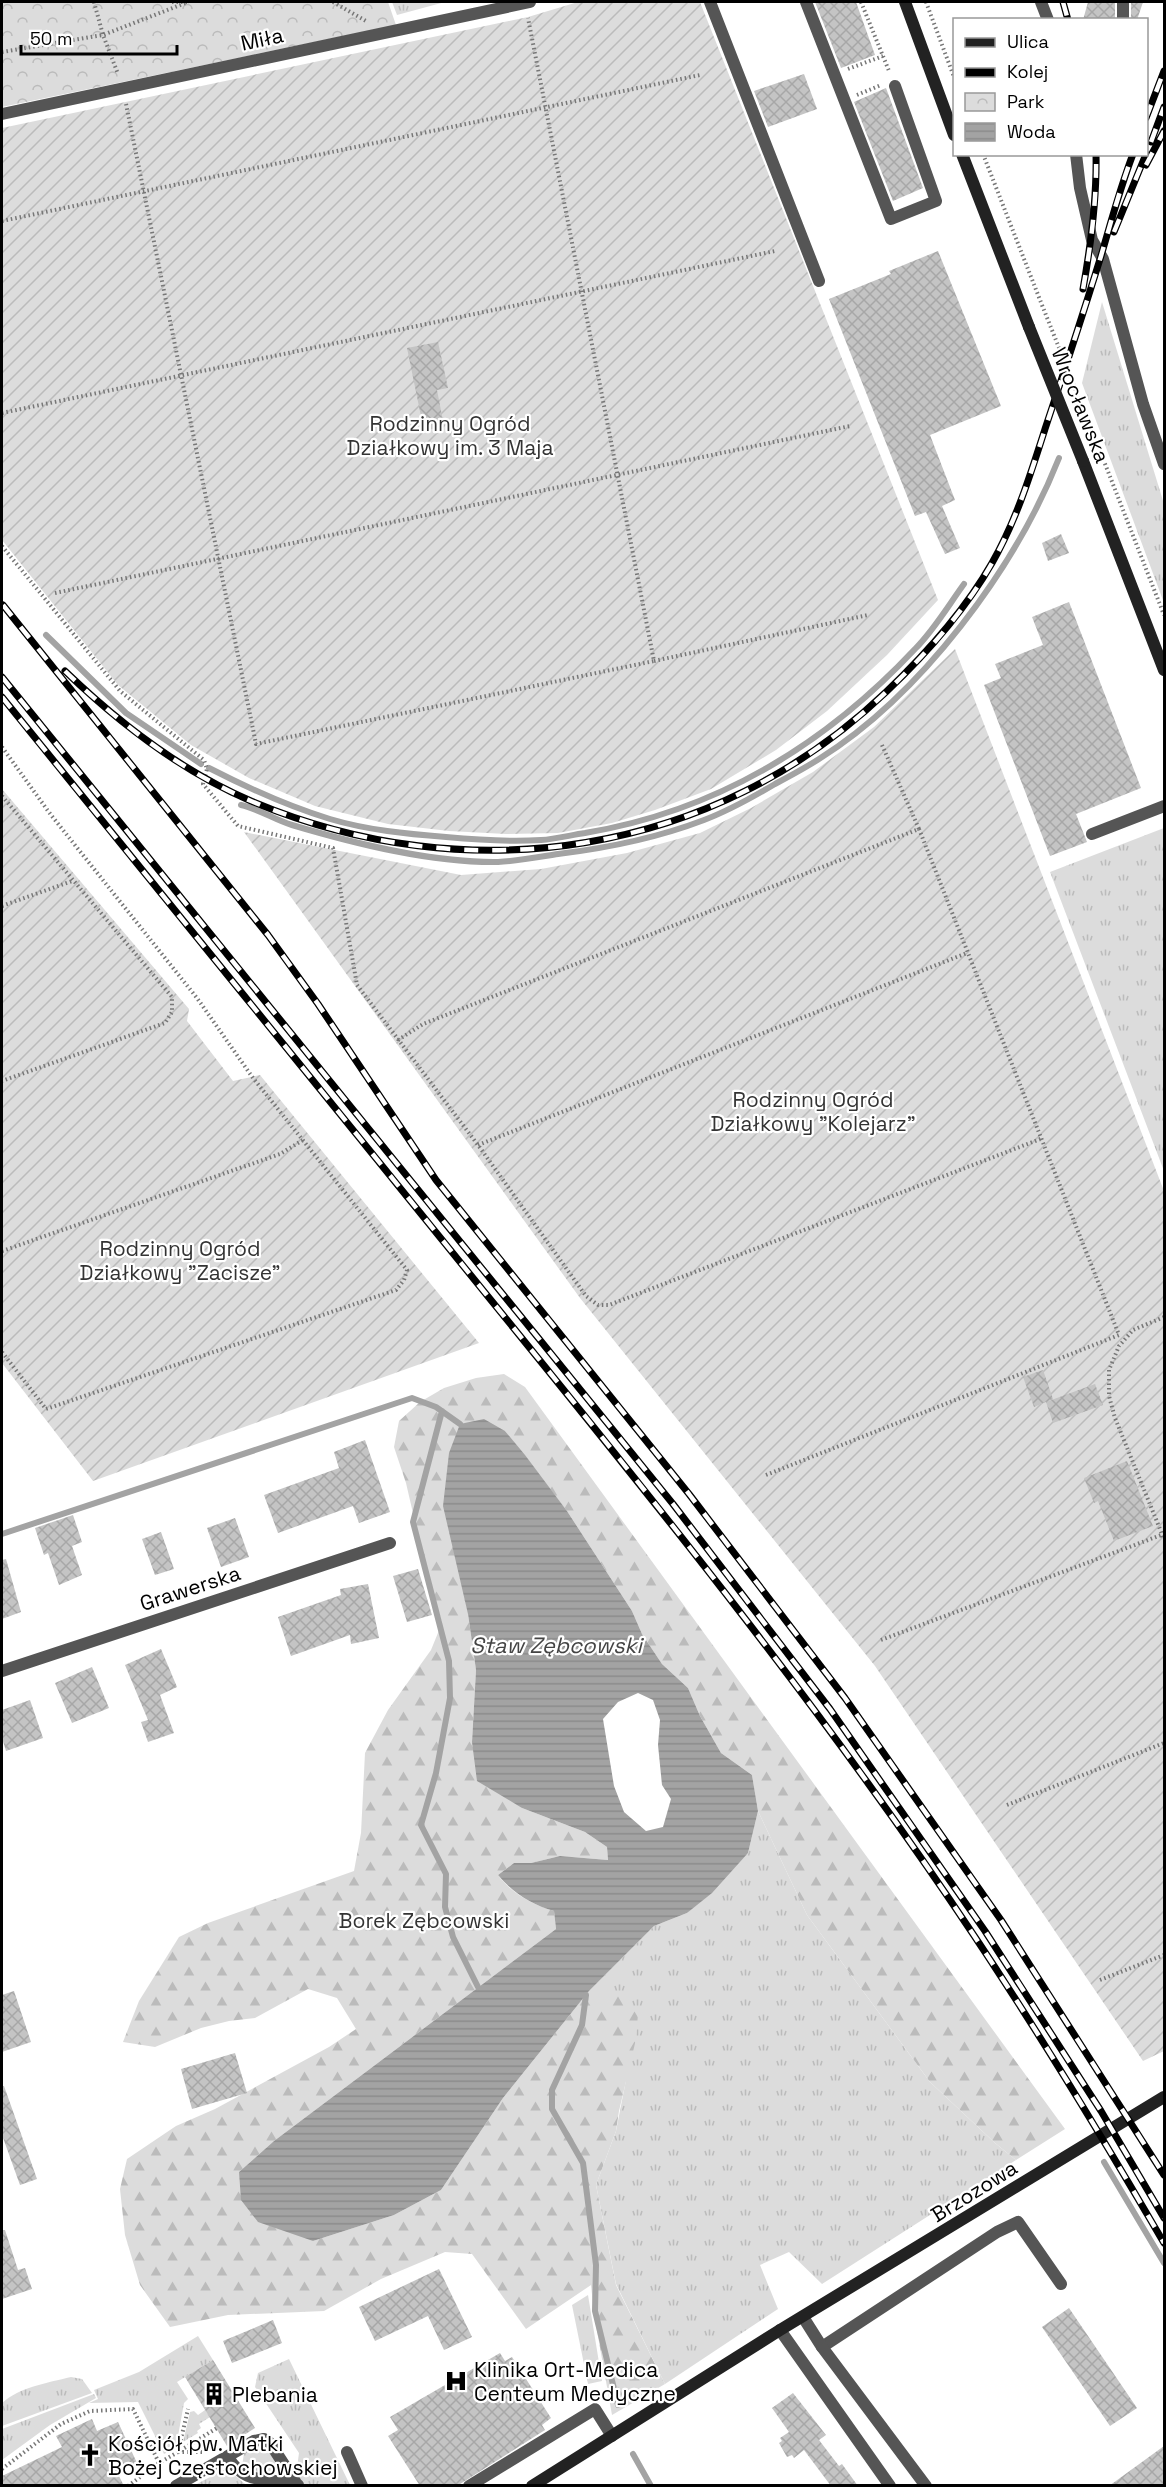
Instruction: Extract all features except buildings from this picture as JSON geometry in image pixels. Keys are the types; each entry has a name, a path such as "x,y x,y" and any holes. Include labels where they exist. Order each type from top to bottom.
{"street":[{"name":"Miła","path":"2,114 530,2"},
{"path":"710,2 819,281"},
{"path":"806,2 891,219 936,201 894,83"},
{"path":"900,2 906,8 953,132"},
{"path":"1041,2 1047,18"},
{"path":"1123,2 1123,18"},
{"name":"Wrocławska","path":"963,156 1164,670"},
{"path":"1076,156 1080,188 1092,240 1103,259 1143,404 1164,464"},
{"path":"1092,834 1164,806"},
{"name":"Grawerska","path":"2,1671 390,1543"},
{"name":"Brzozowa","path":"532,2486 780,2330 1164,2097"},
{"path":"822,2347 997,2232 1018,2222 1061,2284"},
{"path":"803,2317 822,2347 926,2486"},
{"path":"780,2330 890,2486"},
{"path":"470,2486 595,2409 612,2436"},
{"path":"176,2486 228,2457 264,2439 270,2443 298,2486 284,2481 260,2483 249,2481 238,2474 228,2457"},
{"path":"347,2452 362,2486"}],"path":[{"path":"94,2 103,35 123,88"},
{"path":"172,2 189,2"},
{"path":"2,52 103,35 189,2"},
{"path":"333,2 384,32"},
{"path":"845,100 894,83 861,2"},
{"path":"926,2 953,74"},
{"path":"528,17 654,661"},
{"path":"835,74 884,56"},
{"path":"2,222 144,190 546,109 700,75"},
{"path":"125,102 256,744 868,615"},
{"path":"984,156 1164,615"},
{"path":"2,413 775,251"},
{"path":"55,593 850,426"},
{"path":"2,546 120,691 204,760 207,769 203,784 238,826 333,848 357,985 478,1145 586,1296 598,1305 609,1305 1042,1138"},
{"path":"882,745 919,829 1119,1335"},
{"path":"2,747 51,815 197,998 252,1078 407,1270 404,1280 396,1290 46,1409 2,1352"},
{"path":"2,796 172,997 172,1012 165,1023 2,1081"},
{"path":"398,1040 423,1024 919,829"},
{"path":"2,906 72,880"},
{"path":"478,1145 967,953"},
{"path":"2,1251 280,1154 303,1140"},
{"path":"766,1475 1164,1317"},
{"path":"881,1640 1164,1536 1115,1418 1109,1395 1109,1370 1119,1346 1132,1330"},
{"path":"1007,1805 1164,1743"},
{"path":"1100,1980 1164,1954"},
{"path":"2,2469 61,2424 90,2410 133,2409 159,2463"},
{"path":"128,2486 178,2452 188,2409"}],"green space":[{"path":"2,2 388,2 396,25 2,107"},
{"path":"392,2 445,2 397,15"},
{"name":"Rodzinny Ogród Działkowy im. 3 Maja","path":"578,2 700,2 938,600 887,655 827,711 776,750 711,789 655,810 612,823 558,833 506,834 449,831 388,824 315,806 249,778 191,745 118,685 2,540 2,128 528,17"},
{"path":"1102,302 1164,504 1164,603 1082,383"},
{"name":"Rodzinny Ogród Działkowy \"Kolejarz\"","path":"955,649 1164,1191 1164,2051 1143,2061 875,1666 580,1298 244,832 461,875 541,869 627,853 700,833 751,808 813,772 874,727"},
{"name":"Rodzinny Ogród Działkowy \"Zacisze\"","path":"2,789 189,1009 187,1021 233,1081 260,1075 479,1343 93,1481 2,1363"},
{"path":"1164,828 1164,1171 1050,872"},
{"name":"Borek Zębcowski","path":"504,1374 525,1387 1065,2129 1016,2160 930,2082 807,1915 758,1811 752,1775 721,1753 700,1716 688,1688 662,1664 642,1634 632,1611 567,1511 505,1431 468,1614 476,1670 472,1742 522,1808 585,1832 607,1847 608,1860 560,1856 531,1863 514,1863 498,1875 523,1898 554,1911 556,1929 274,2141 239,2172 313,2241 394,2215 441,2190 503,2098 589,1991 624,1995 638,2014 636,2039 616,2131 596,2185 616,2285 665,2384 612,2415 591,2285 526,2329 472,2254 445,2252 381,2279 324,2311 228,2315 170,2327 140,2285 125,2235 120,2189 127,2159 176,2126 215,2109 329,2047 356,2029 337,1998 308,1989 255,2018 201,2028 155,2047 123,2042 139,2001 179,1937 208,1923 354,1871 361,1833 365,1753 388,1710 431,1650 442,1623 424,1561 406,1483 394,1447 399,1421 420,1402 444,1388 476,1378"},
{"path":"758,1811 807,1915 930,2082 1016,2160 822,2284 789,2252 760,2265 778,2309 665,2384 616,2284 596,2185 616,2131 626,2080 589,1991 654,1926 687,1913 748,1853"},
{"path":"588,2295 602,2381 588,2384 572,2305"},
{"path":"198,2336 213,2360 177,2382 188,2399 184,2403 176,2447 164,2454 138,2402 89,2403 98,2399 94,2390 139,2372"},
{"path":"289,2359 350,2485 303,2485 296,2475 299,2453 255,2387 258,2373"},
{"path":"71,2377 82,2379 92,2393 2,2426 2,2403 9,2398 34,2386"},
{"path":"94,2394 96,2398 50,2425 2,2460 2,2429"},
{"path":"205,2410 210,2417 199,2424 201,2428 197,2431 198,2433 183,2442 190,2412 194,2411 198,2415"},
{"path":"264,2446 276,2461 273,2471 265,2477 242,2467 244,2453"},
{"path":"223,2470 230,2471 246,2485 195,2485"}],"water":[{"name":"Staw Zębcowski","path":"484,1419 505,1431 525,1455 567,1511 632,1611 642,1634 662,1664 688,1688 700,1716 721,1753 752,1775 758,1811 748,1853 712,1893 687,1913 654,1926 589,1991 503,2098 441,2190 394,2215 313,2241 258,2222 241,2200 239,2172 274,2141 556,1929 554,1911 523,1898 498,1875 514,1863 531,1863 560,1856 608,1860 607,1847 585,1832 522,1808 477,1781 472,1742 476,1670 468,1614 443,1506 449,1453 460,1424","holes":["638,1693 653,1700 660,1720 658,1745 662,1785 671,1799 663,1827 646,1831 624,1812 614,1786 603,1719 618,1702"]}],"waterway":[{"path":"241,805 292,825 394,851 447,859 498,862 614,845 668,832 713,816 749,799 819,759 857,732 893,701 928,665 991,585 1017,543 1059,458"},
{"path":"209,768 238,783 314,814 344,823 387,831 470,839 529,841 558,838 633,823 679,809 723,791 765,769 844,716 922,642 964,584"},
{"path":"46,635 126,713 201,764"},
{"path":"2,1534 412,1398 436,1407 460,1424"},
{"path":"442,1411 413,1522 449,1661 450,1698 436,1773 421,1825 446,1874 445,1907 453,1937 478,1987"},
{"path":"586,1995 582,2025 552,2090 552,2109 583,2163 596,2265 595,2311 618,2405"},
{"path":"1104,2162 1164,2263"},
{"path":"633,2454 651,2486"}],"railway":[{"path":"1063,2 1067,18"},
{"path":"1148,113 1164,71"},
{"path":"1151,142 1164,107"},
{"path":"1146,165 1164,131"},
{"path":"1083,289 1093,222 1096,156"},
{"path":"65,671 107,709 152,744 225,789 251,801 334,829 418,846 502,850 586,842 667,823 745,791 818,748 886,692 944,631 992,563 1028,481 1132,156"},
{"path":"1114,232 1145,156"},
{"path":"3,605 268,935 318,1004 436,1180 689,1494 845,1698 1001,1920 1164,2175"},
{"path":"2,677 673,1504 830,1709 985,1931 1101,2111 1164,2218"},
{"path":"2,697 613,1451 799,1690 918,1853 975,1937 1072,2088 1164,2243"}],"place":[{"name":"Klinika Ort-Medica Centeum Medyczne","path":"456,2381"},
{"name":"Plebania","path":"214,2394"},
{"name":"Kościół pw. Matki Bożej Częstochowskiej","path":"90,2455"}]}
